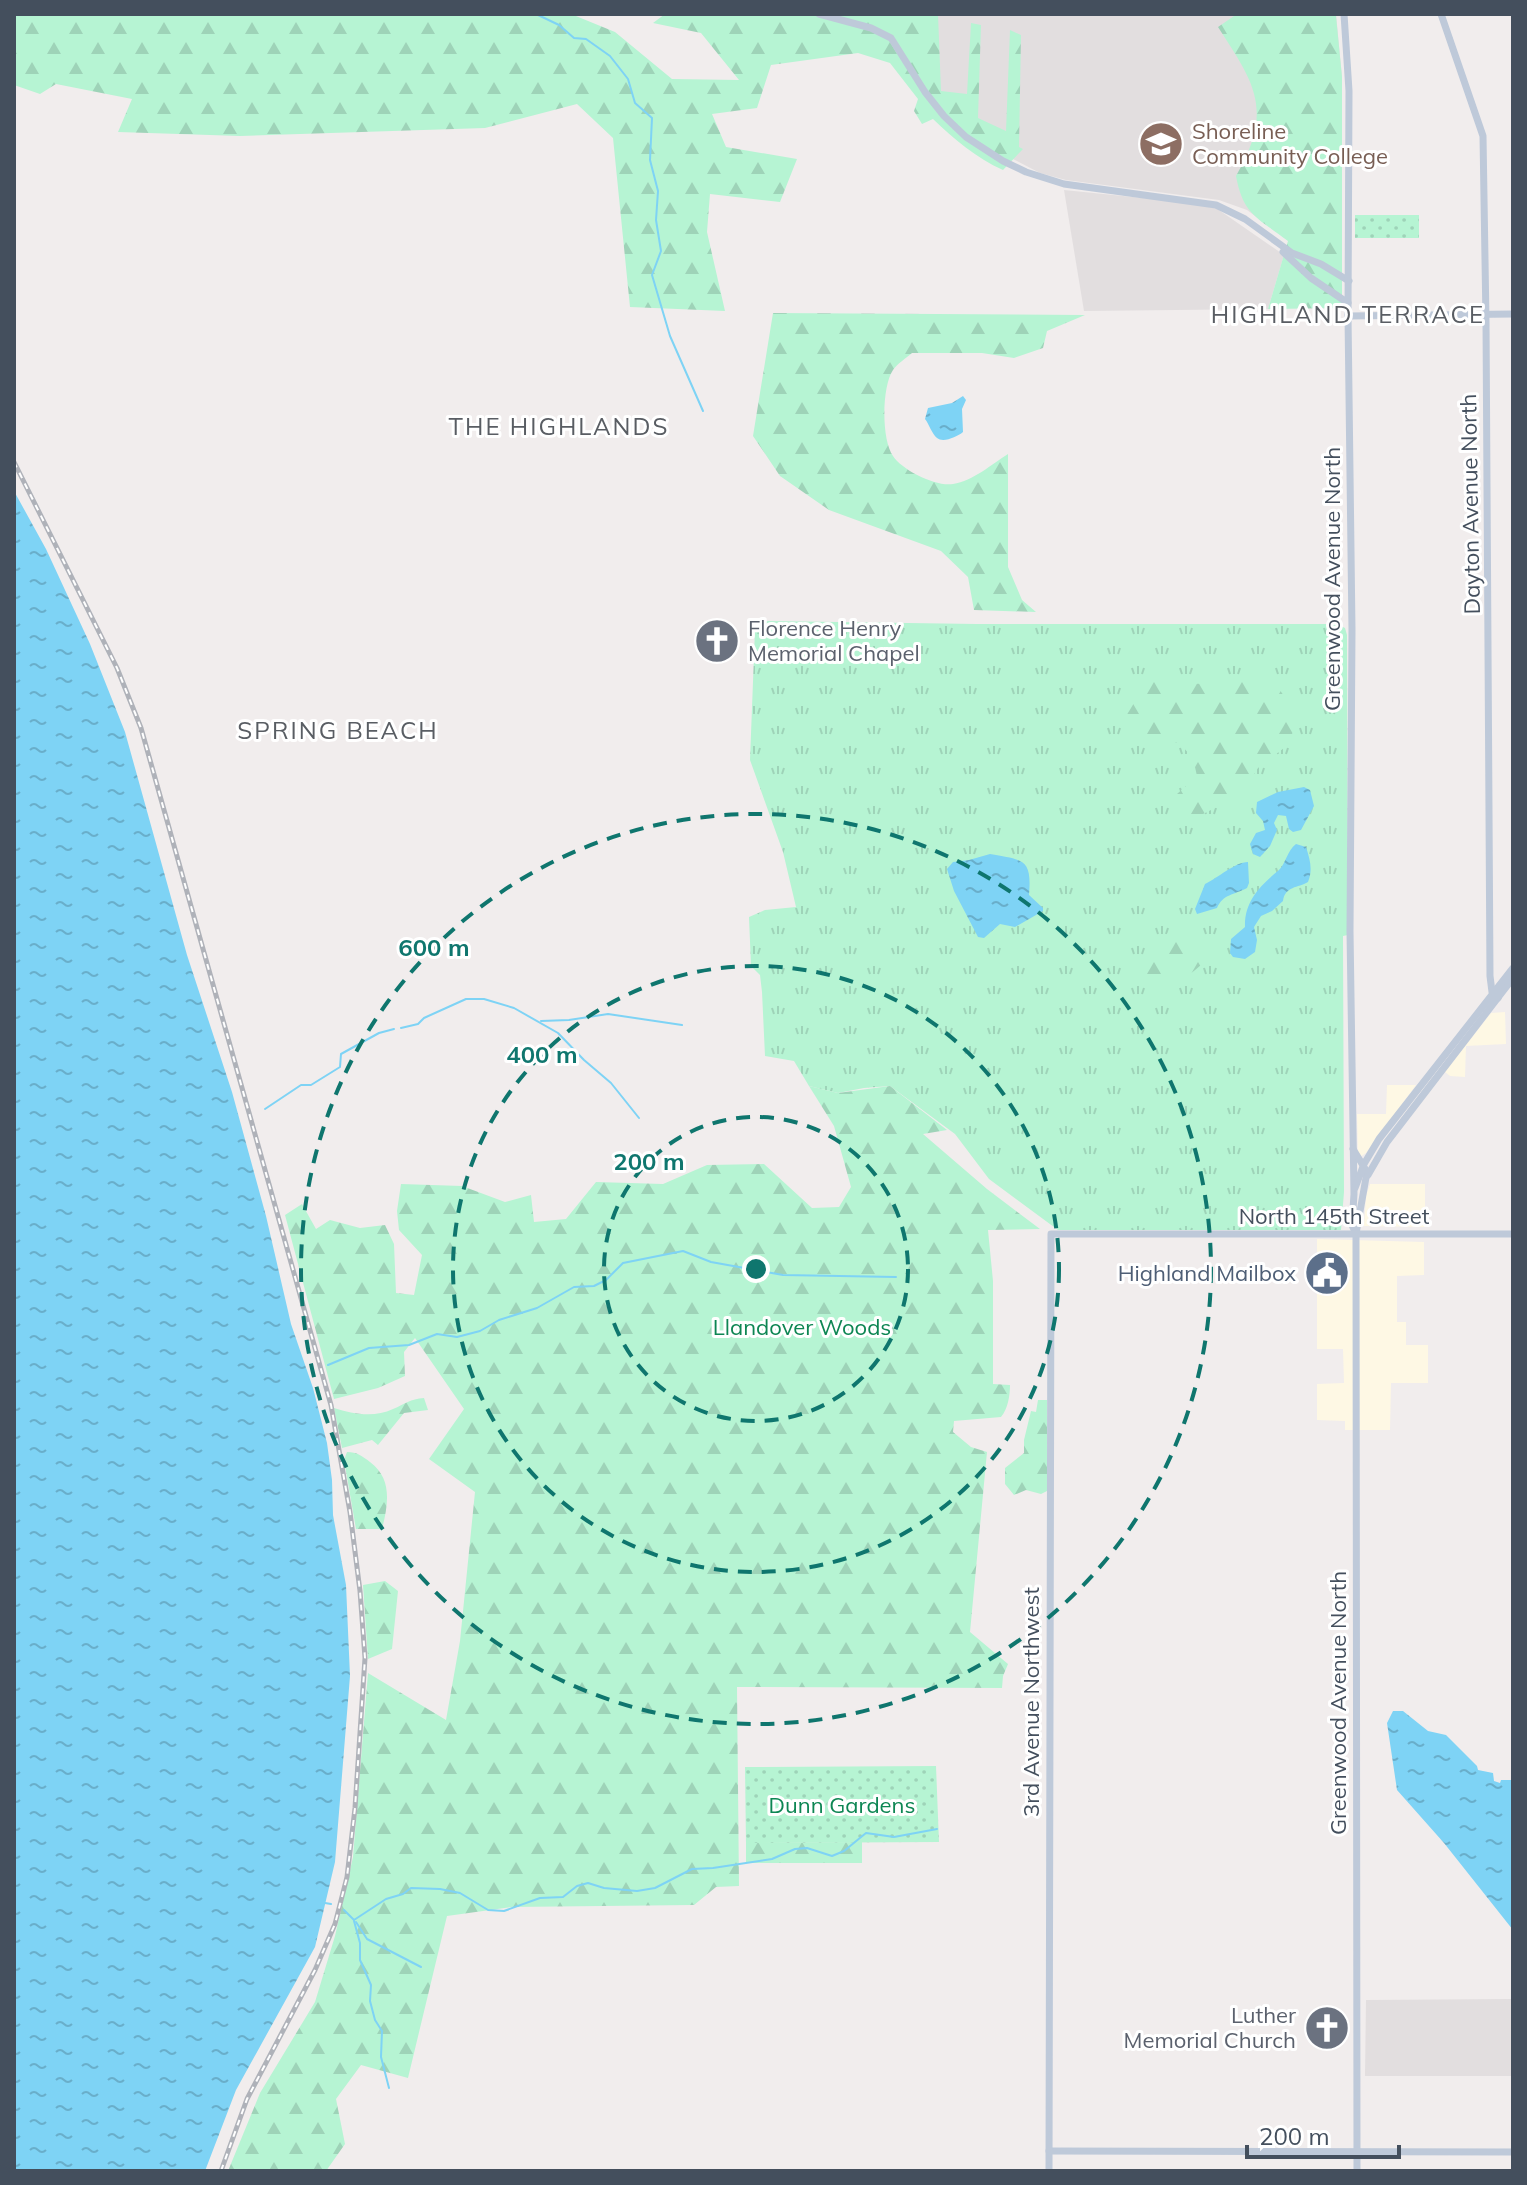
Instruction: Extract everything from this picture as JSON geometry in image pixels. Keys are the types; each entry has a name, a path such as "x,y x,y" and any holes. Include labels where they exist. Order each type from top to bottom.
{"street":[{"path":"819,14 871,28 891,38 939,111 966,137 1003,161 1064,184 1216,205 1245,219 1292,253 1321,264 1349,283"},
{"name":"Greenwood Avenue North","path":"1344,14 1349,91 1351,1143 1352,1225 1356,1234"},
{"name":"Dayton Avenue North","path":"1441,14 1483,136 1490,976 1495,995"},
{"path":"1245,219 1259,234 1348,303"},
{"path":"1325,287 1349,283"},
{"path":"1348,316 1513,314"},
{"path":"1367,1177 1387,1142 1513,968"},
{"path":"1354,1194 1364,1164 1379,1139 1495,995 1513,978"},
{"name":"Greenwood Avenue North","path":"1351,1143 1355,1155 1367,1170 1356,1234 1357,2171"},
{"name":"North 145th Street","path":"1051,1234 1513,1234"},
{"name":"3rd Avenue Northwest","path":"1049,2171 1051,1234"},
{"path":"1049,2151 1513,2152"}],"shaded area":[{"name":"Shoreline Community College","path":"891,14 1336,14 1342,77 1342,269 1304,252 1247,210 1219,200 1066,180 1040,173 1013,159 1004,159 963,131"},
{"path":"1064,190 1216,208 1284,255 1268,309 1084,311"},
{"path":"1505,1012 1506,1044 1466,1046 1465,1077 1450,1076 1445,1072 1491,1013"},
{"path":"1387,1085 1416,1085 1360,1157 1357,1114 1386,1114"},
{"path":"1370,1184 1425,1184 1425,1227 1364,1226"},
{"path":"1317,1239 1424,1242 1424,1275 1397,1276 1397,1322 1406,1322 1406,1345 1428,1345 1428,1383 1391,1383 1390,1430 1345,1430 1345,1421 1317,1420 1317,1384 1344,1383 1343,1349 1317,1349"},
{"path":"1513,1999 1513,2076 1365,2076 1366,2000"}],"green space":[{"path":"14,14 571,14 615,32 672,79 739,80 701,33 653,23 665,14 938,14 941,91 967,94 971,23 981,25 978,118 1006,131 1010,30 1021,35 1019,147 1023,149 1003,170 966,148 933,119 922,124 914,111 918,99 890,63 858,53 771,65 757,108 712,114 726,147 797,159 780,202 710,194 707,232 725,311 630,307 613,138 577,104 485,128 240,136 118,132 132,99 56,84 40,94 14,85"},
{"path":"1237,14 1433,15 1336,16 1342,77 1342,308 1268,309 1288,241 1248,208 1236,176 1248,153 1257,115 1250,82 1218,27"},
{"path":"1355,215 1419,215 1419,238 1355,238"},
{"path":"773,313 1085,315 1047,331 1043,348 1014,358 982,353 912,353 893,370 885,400 886,438 893,456 911,472 929,480 946,484 960,482 1008,454 1008,567 1022,600 1036,612 974,610 968,577 941,551 829,510 780,476 753,436"},
{"path":"768,621 1337,624 1345,628 1348,935 1343,936 1344,1192 1341,1230 1058,1230 989,1179 955,1134 890,1086 838,1093 809,1086 794,1061 765,1056 762,992 760,975 751,966 749,917 765,910 796,907 783,852 750,760 755,629"},
{"path":"1153,672 1185,683 1199,684 1270,676 1291,706 1296,727 1284,748 1258,768 1241,795 1187,822 1177,794 1197,776 1193,758 1180,744 1120,726"},
{"path":"1182,923 1186,934 1193,937 1194,953 1201,965 1179,980 1132,982 1144,955"},
{"name":"Llandover Woods","path":"809,1086 838,1093 890,1086 947,1130 923,1134 1040,1229 988,1230 993,1281 993,1384 1010,1385 1009,1397 1001,1417 954,1421 953,1432 971,1447 987,1452 970,1632 1008,1664 1002,1688 737,1687 739,1886 716,1887 694,1905 511,1907 447,1916 408,2078 361,2065 336,2099 345,2144 326,2171 228,2171 260,2093 315,2002 335,1936 353,1857 368,1673 446,1720 460,1641 475,1492 429,1459 464,1409 415,1338 404,1352 405,1376 378,1388 334,1399 285,1215 302,1204 316,1229 330,1220 360,1228 385,1225 394,1244 396,1293 414,1295 422,1255 399,1230 397,1211 401,1184 462,1186 505,1202 531,1195 534,1222 566,1219 596,1182 663,1184 707,1165 764,1164 812,1208 839,1207 851,1187 834,1126"},
{"path":"424,1398 428,1410 404,1413 378,1445 372,1440 342,1448 334,1408 371,1414"},
{"path":"1038,1400 1047,1400 1047,1491 1041,1494 1026,1490 1014,1495 1005,1484 1005,1468 1024,1453 1031,1411 1036,1412"},
{"path":"347,1452 364,1458 382,1476 387,1502 382,1529 356,1529 344,1460"},
{"path":"385,1581 398,1591 392,1649 368,1659 363,1585"},
{"name":"Dunn Gardens","path":"936,1766 939,1842 746,1843 745,1767"},
{"path":"862,1842 862,1863 746,1863 746,1843"}],"water":[{"path":"963,396 966,400 962,409 963,432 946,440 937,438 925,419 928,408 952,403"},
{"path":"14,491 46,549 90,644 125,732 187,955 232,1092 291,1324 313,1388 327,1443 333,1515 346,1585 350,1676 335,1862 315,1947 236,2090 205,2171 14,2171"},
{"path":"1304,787 1310,790 1314,806 1301,830 1293,832 1289,829 1286,816 1278,815 1274,823 1277,830 1270,846 1260,857 1253,854 1250,844 1256,833 1265,830 1263,821 1256,813 1257,802 1278,792"},
{"path":"1296,844 1306,847 1311,869 1308,882 1289,890 1283,901 1261,916 1254,927 1257,940 1255,952 1245,959 1233,957 1230,953 1231,939 1245,927 1251,901 1281,867"},
{"path":"990,854 1023,863 1029,874 1029,895 1043,911 1015,927 1000,924 984,938 978,937 954,891 947,869 953,862"},
{"path":"1248,862 1247,888 1226,897 1217,908 1197,914 1195,909 1205,884 1232,867"},
{"path":"1393,1711 1403,1711 1428,1731 1446,1735 1478,1770 1493,1773 1494,1781 1513,1780 1513,1930 1397,1790 1387,1723"}],"waterway":[{"path":"536,14 559,25 574,38 586,39 610,56 628,79 635,103 652,118 650,160 658,191 656,220 661,251 652,275 670,336 703,411"},
{"path":"401,1028 418,1024 424,1018 466,999 484,999 514,1008 558,1033 611,1083 639,1118"},
{"path":"541,1021 608,1014 682,1025"},
{"path":"265,1109 301,1085 311,1085 340,1067 341,1054 379,1033 394,1029"},
{"path":"328,1365 369,1348 409,1345 437,1334 457,1337 480,1331 499,1320 537,1308 574,1287 594,1286 606,1280 623,1263 683,1251 711,1262 783,1275 896,1277"},
{"path":"344,1910 354,1920 386,1899 411,1888 460,1893 488,1910 504,1911 540,1898 563,1897 577,1886 588,1883 637,1891 655,1888 692,1869 772,1859 795,1849 807,1848 832,1856 844,1851 866,1833 894,1837 937,1829"},
{"path":"325,1903 331,1904"},
{"path":"354,1921 360,1943 360,1960 371,1985 370,2001 375,2020 382,2031 381,2057 389,2088"},
{"path":"356,1922 367,1939 421,1967"}],"railway":[{"path":"14,462 117,668 141,728 331,1405 360,1591 365,1658 347,1877 335,1924 315,1970 247,2099 221,2171"}],"place":[{"name":"Shoreline Community College","path":"1161,144"},
{"name":"Florence Henry Memorial Chapel","path":"717,641"},
{"name":"Highland Mailbox","path":"1327,1273"},
{"name":"Luther Memorial Church","path":"1327,2028"}],"district":[{"name":"HIGHLAND TERRACE","path":"1348,315"},
{"name":"THE HIGHLANDS","path":"559,427"},
{"name":"SPRING BEACH","path":"338,731"}]}
